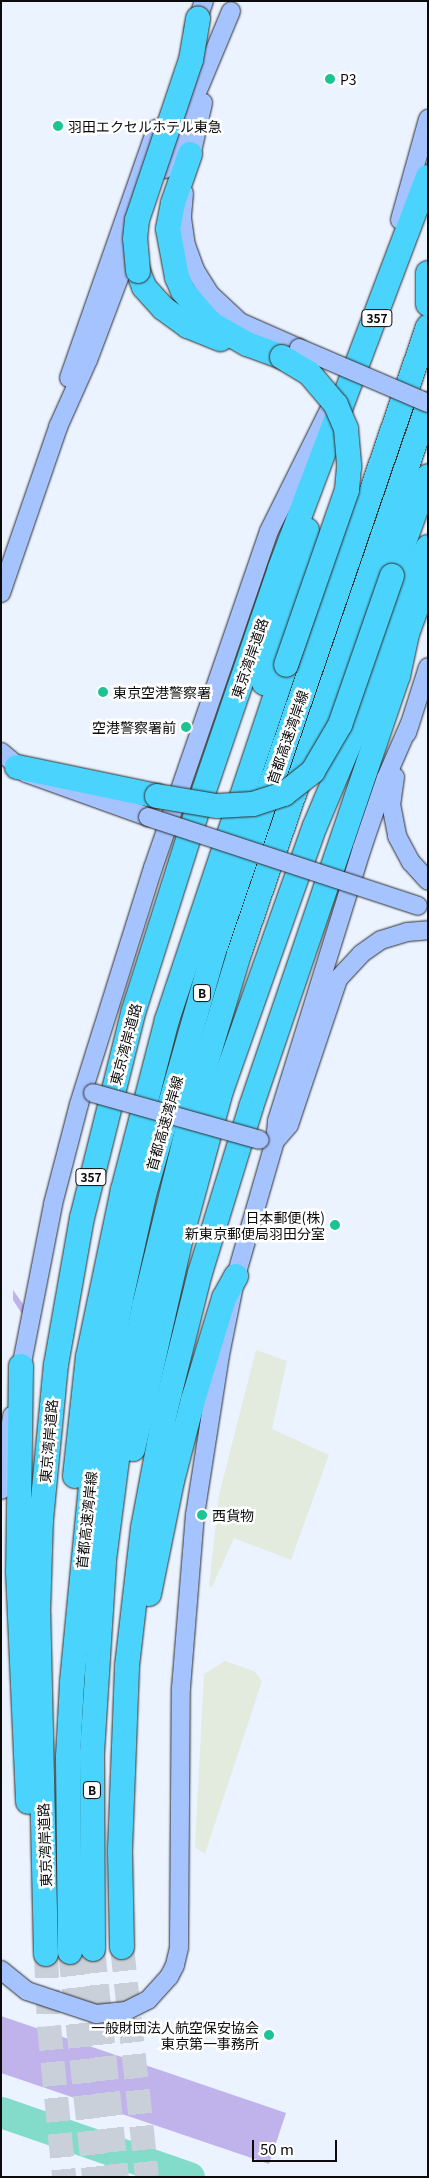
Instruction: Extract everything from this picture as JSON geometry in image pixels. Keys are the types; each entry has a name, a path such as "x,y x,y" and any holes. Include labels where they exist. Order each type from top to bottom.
{"highway":[{"path":"72,1682 64,1616 88,1357 110,1241 167,1020 347,490 349,467 346,429 336,405 290,352 247,344 200,331 175,318 154,300 138,271 137,220 191,60 201,10"},
{"path":"190,154 173,203 168,229 173,265 183,291 203,316 247,344"},
{"name":"東京湾岸道路","path":"46,1954 38,1614 41,1520 56,1365 78,1236 134,1010 280,568 428,177"},
{"path":"428,273 428,304"},
{"name":"首都高速湾岸線","path":"428,327 245,858 174,1085 144,1195 121,1299 92,1462 72,1682 68,1756 82,1951 104,1560 131,1367 155,1253 195,1099 268,866 428,404"},
{"path":"167,1020 182,934 282,629 323,457"},
{"path":"9,760 153,806 252,804 284,794 313,771 340,725 428,476"},
{"path":"384,658 404,593 428,547"},
{"path":"99,1632 117,1563 135,1432 197,1179 229,1070 315,826 384,658 428,569"},
{"path":"229,1070 245,1042 275,973 325,825 388,671 407,634 428,576"},
{"path":"122,1947 122,1782 127,1666 143,1528 180,1349 251,1107 398,676 407,634"},
{"path":"122,1782 150,1587 172,1481 221,1307 236,1276"},
{"path":"21,1366 18,1571 23,1739 35,1895 45,1929"}],"street":[{"path":"232,6 190,154 182,207 183,232 195,270 222,308 290,352 428,404"},
{"path":"1,593 58,427 88,360 125,259 232,6"},
{"path":"58,427 60,404 88,322 201,10"},
{"path":"1,1490 21,1366 53,1204 91,1089 153,868 272,525 331,405 388,254 405,205 428,119"},
{"path":"290,352 428,391"},
{"path":"428,668 410,723 393,786 392,804 403,850 428,881"},
{"path":"1,1970 27,1991 96,2014 126,2011 148,2000 165,1983 175,1964 179,1948 181,1688 195,1515 236,1276 266,1138 277,1121 316,990 386,778 410,723"},
{"path":"153,806 423,907"},
{"path":"91,1089 266,1138 289,1125 338,979 361,954 381,940 407,932 428,930"}],"shaded area":[{"path":"13,1290 23,1304 24,1317 13,1300"},
{"path":"256,1350 287,1361 272,1429 329,1455 291,1560 234,1538 212,1587 209,1586 219,1495"},
{"path":"225,1661 254,1671 262,1681 205,1854 195,1847 204,1674"},
{"path":"1,2016 286,2113 269,2164 1,2073"}],"taxiway":[{"path":"1,2112 189,2177"}],"tunnel":[{"path":"122,1947 147,2177"},
{"path":"93,1949 117,2177"},
{"path":"70,1952 94,2177"},
{"path":"46,1954 49,2026 64,2177"}],"place":[{"name":"P3","path":"330,79"},
{"name":"羽田エクセルホテル東急","path":"58,126"},
{"name":"東京空港警察署","path":"103,692"},
{"name":"空港警察署前","path":"186,727"},
{"name":"日本郵便(株) 新東京郵便局羽田分室","path":"335,1225"},
{"name":"西貨物","path":"202,1515"},
{"name":"一般財団法人航空保安協会 東京第一事務所","path":"269,2035"}]}
